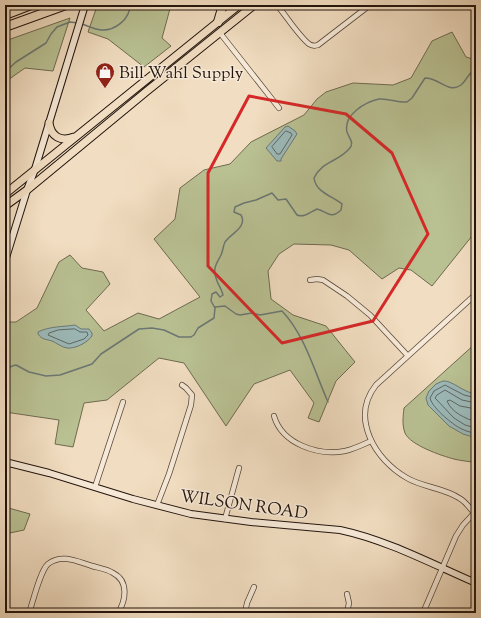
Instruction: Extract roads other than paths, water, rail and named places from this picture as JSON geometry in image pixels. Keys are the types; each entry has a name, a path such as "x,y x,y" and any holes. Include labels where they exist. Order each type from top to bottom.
{"highway":[{"path":"5,15 31,5"},
{"path":"5,27 66,5"},
{"path":"218,22 223,5"}],"main road":[{"path":"5,194 239,5"},
{"path":"5,206 27,190 147,90 254,5"},
{"path":"198,38 203,46"},
{"path":"141,84 147,90"},
{"path":"49,123 52,132 57,137 67,139 76,137"}],"street":[{"path":"5,261 85,5"},
{"path":"277,5 310,45 314,46 318,45 370,5"},
{"path":"220,33 279,108"},
{"path":"310,280 323,280 347,296 370,315 408,356"},
{"path":"423,613 456,536 475,512 458,498 412,481 400,474 381,456 371,441 365,422 366,406 376,385 476,294"},
{"path":"157,505 169,474 191,405 192,395 182,386"},
{"path":"95,487 123,402"},
{"path":"274,416 278,427 288,437 312,449 337,452 371,441"},
{"name":"WILSON ROAD","path":"5,462 191,514 225,519 340,530 354,533 388,545 476,583"},
{"path":"225,519 239,468"},
{"path":"29,613 45,568 55,560 64,559 109,571 118,576 123,583 125,594 123,604 118,613"},
{"path":"245,613 247,603 254,587"},
{"path":"347,594 349,603 347,613"}],"water":[{"path":"288,126 297,134 281,161 277,161 266,148 285,127"},
{"path":"75,325 81,329 89,329 92,336 84,343 74,348 63,347 43,338 38,334 38,332 47,329"},
{"path":"443,381 450,382 476,394 476,438 463,434 449,426 428,405 426,398 429,391 436,384"}],"waterway":[{"path":"82,24 93,28 106,30 116,26 125,19 130,5"},
{"path":"5,72 16,62 46,43 57,27 70,22 78,23"},
{"path":"5,371 16,365 29,372 46,376 60,375 92,364 101,354 139,329 152,328 164,330 179,337 191,337 198,328 214,318 215,308 211,301 212,294 216,292 220,297 223,295 217,281 215,270 225,242 238,230 242,223 243,219 241,215 234,212 235,207 272,193 278,200 286,199 297,215 300,216 317,209 331,215 337,213 341,210 342,204 321,191 315,183 314,178 321,168 340,157 351,147 352,143 347,132 347,126 348,120 356,110 379,99 407,102 412,98 425,78 435,80 448,87 456,87 461,85 471,72 476,69"},
{"path":"215,307 225,306 236,314 240,315 252,313 260,315 282,311 297,331 309,355 328,402"}],"place":[{"name":"Bill Wahl Supply","path":"105,89"}]}
